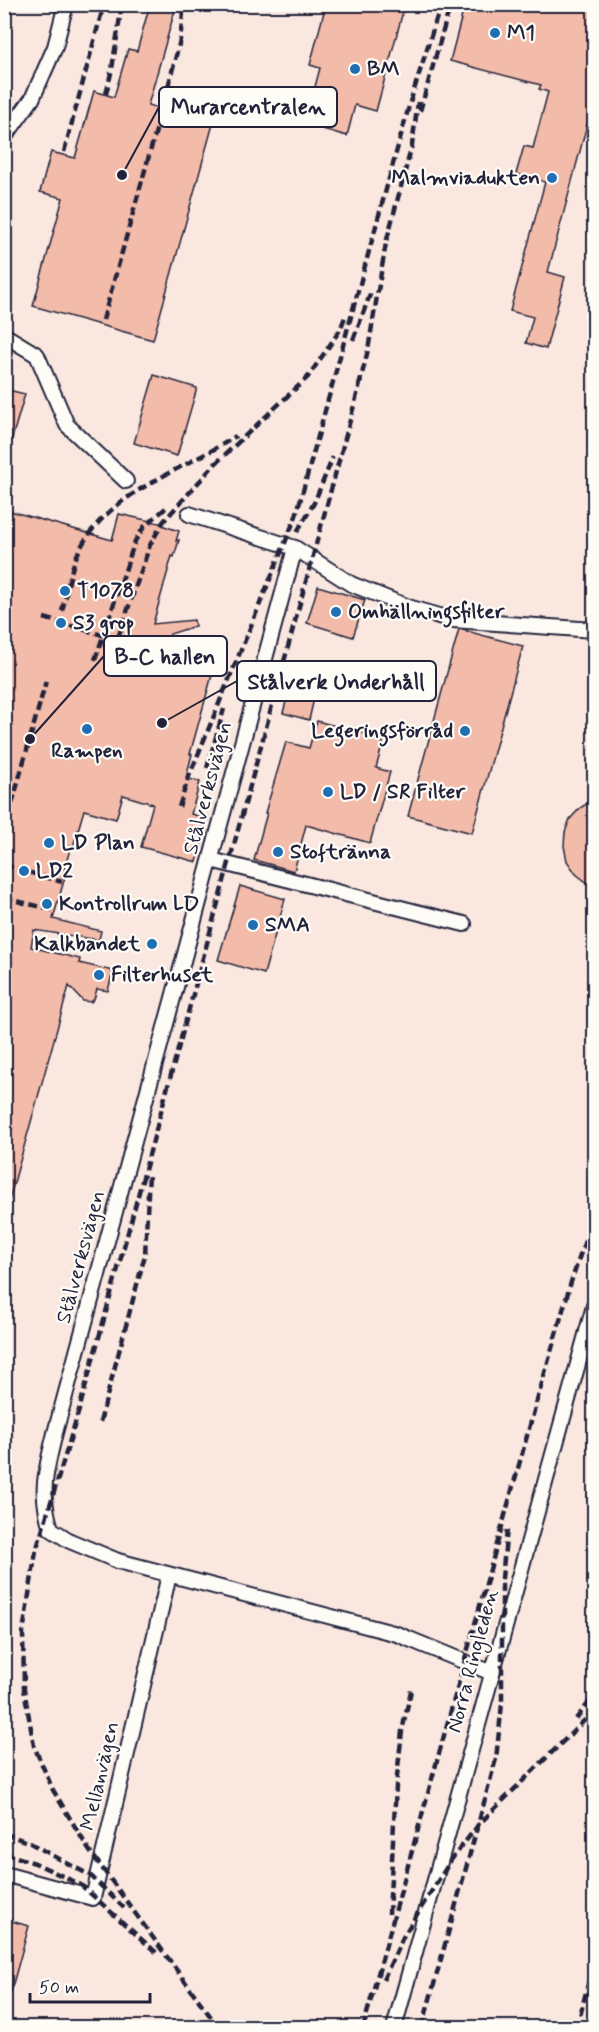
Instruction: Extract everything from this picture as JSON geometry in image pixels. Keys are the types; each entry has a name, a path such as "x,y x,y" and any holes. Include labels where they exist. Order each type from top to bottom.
{"street":[{"path":"4,138 32,99 55,47 66,4"},
{"path":"4,335 37,355 67,425 126,481"},
{"path":"189,514 295,548 351,584 411,608 453,620 594,630"},
{"name":"Stålverksvägen","path":"295,548 55,1433 44,1479 44,1508 51,1529 70,1541 118,1561 397,1634 492,1672"},
{"path":"211,860 464,924"},
{"name":"Norra Ringleden","path":"394,2028 594,1306"},
{"name":"Mellanvägen","path":"4,1874 93,1898 169,1575"}],"shaded area":[{"path":"5,5 594,5 594,2027 5,2027"}],"building":[{"path":"150,4 175,10 148,105 213,124 153,340 33,306 63,198 40,192 51,152 75,158 94,91 114,97 128,49 137,51"},
{"name":"BM","path":"326,4 405,4 376,111 355,105 347,136 305,124 320,68 310,65"},
{"name":"Malmviadukten","path":"465,4 594,4 594,98 548,272 565,277 546,349 526,343 533,317 510,311 545,182 516,174 524,146 533,148 548,92 539,89 541,85 450,61"},
{"path":"154,375 197,388 177,456 134,443"},
{"path":"4,389 25,394 8,452 4,451"},
{"path":"7,510 112,540 119,514 164,524 164,526 179,531 176,541 179,540 174,557 172,556 153,624 194,620 195,626 170,634 163,654 214,668 190,754 192,754 186,778 200,782 191,814 208,819 197,862 141,847 153,804 123,795 116,819 84,810 62,877 65,877 53,919 101,931 99,940 34,930 31,947 80,959 79,963 113,971 108,991 97,989 91,1002 83,1001 69,986 8,1204 4,1203 4,518"},
{"name":"Omhällningsfilter","path":"318,586 365,600 353,637 307,623"},
{"name":"Legeringsförråd","path":"459,629 523,646 472,833 408,816"},
{"path":"293,675 318,681 309,720 283,713"},
{"name":"LD / SR Filter","path":"317,721 384,739 376,768 390,772 370,843 306,825 294,871 254,860 286,742 309,748"},
{"path":"594,799 594,888 576,874 567,861 564,846 565,832 570,819 580,808"},
{"name":"SMA","path":"240,886 285,899 264,974 218,960"},
{"path":"4,1919 29,1926 8,2002 4,2001"}],"railway":[{"path":"64,152 104,4"},
{"path":"106,94 122,4"},
{"path":"103,320 166,95 180,40 184,4"},
{"path":"179,807 188,779 296,516 409,106 441,4"},
{"path":"420,111 449,10"},
{"path":"359,386 368,350 386,243 412,145 418,102"},
{"path":"353,340 371,292"},
{"path":"109,664 150,545 163,522 215,464 308,377 340,330 345,317"},
{"path":"219,2028 89,1850 53,1790 34,1746 24,1689 23,1632 36,1551 79,1410 361,380"},
{"path":"62,611 78,553 91,532 107,514 148,484 236,436"},
{"path":"297,532 314,503 333,457"},
{"path":"95,660 135,541 144,527 168,506"},
{"path":"44,618 109,637"},
{"path":"12,804 46,681"},
{"path":"207,768 224,709"},
{"path":"4,865 62,882"},
{"path":"4,898 54,910"},
{"path":"100,1422 145,1255 149,1173"},
{"path":"363,2028 530,1425 571,1282 594,1214"},
{"path":"422,2028 496,1759 502,1704 502,1578 507,1529"},
{"path":"389,1914 396,1786 402,1731 412,1686"},
{"path":"576,1719 594,1696"},
{"path":"383,1980 404,1935 451,1860 479,1824 594,1711"},
{"path":"4,1833 30,1843 91,1876 124,1908"},
{"path":"4,1853 35,1863 81,1885 159,1955"},
{"path":"577,2028 594,1960"}],"place":[{"name":"M1","path":"495,33"},
{"name":"BM","path":"355,69"},
{"name":"Murarcentralen","path":"122,175"},
{"name":"Malmviadukten","path":"552,178"},
{"name":"T1078","path":"65,591"},
{"name":"Omhällningsfilter","path":"336,612"},
{"name":"S3 grop","path":"61,623"},
{"name":"Stålverk Underhåll","path":"162,723"},
{"name":"Rampen","path":"87,729"},
{"name":"Legeringsförråd","path":"465,731"},
{"name":"B-C hallen","path":"30,739"},
{"name":"LD / SR Filter","path":"328,792"},
{"name":"LD Plan","path":"49,843"},
{"name":"Stoftränna","path":"278,852"},
{"name":"LD2","path":"24,871"},
{"name":"Kontrollrum LD","path":"47,904"},
{"name":"SMA","path":"253,925"},
{"name":"Kalkbandet","path":"152,944"},
{"name":"Filterhuset","path":"99,975"}]}
